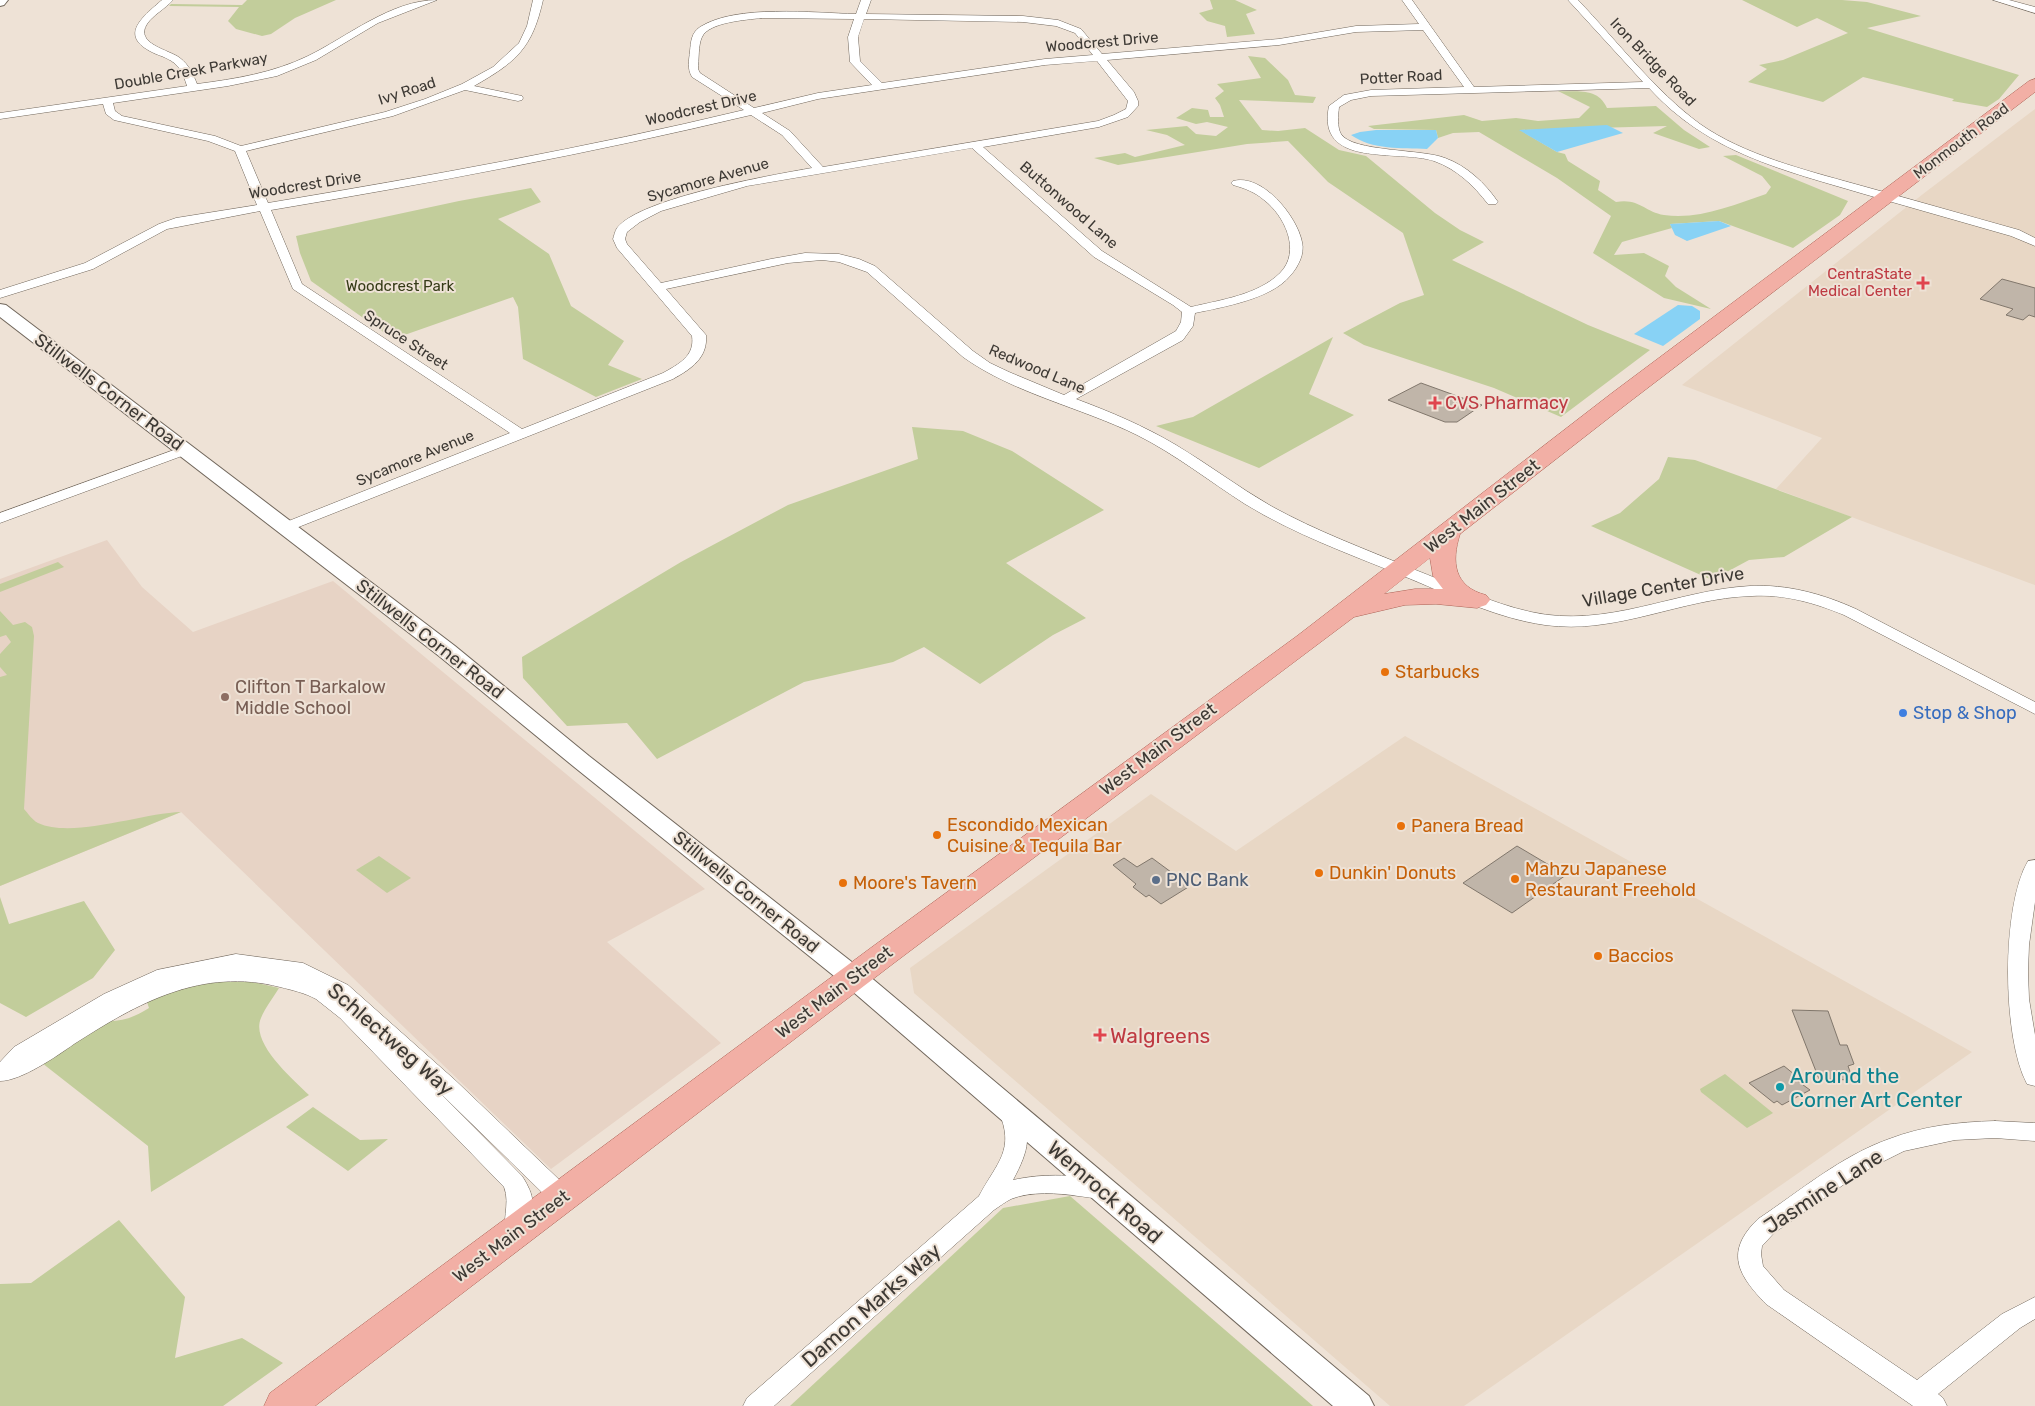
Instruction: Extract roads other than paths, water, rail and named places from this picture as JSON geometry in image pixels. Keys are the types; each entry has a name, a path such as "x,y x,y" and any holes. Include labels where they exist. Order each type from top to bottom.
{"main road":[{"name":"Monmouth Road","path":"1886,198 2035,84"},
{"name":"West Main Street","path":"284,1406 853,977 1401,569 1628,392 1886,198"},
{"path":"1448,533 1441,550 1444,572 1454,588 1472,598"},
{"path":"1339,615 1394,599 1410,597 1472,598"}],"street":[{"path":"168,0 141,25 138,32 139,37 147,46 181,64 186,70 193,88"},
{"name":"Double Creek Parkway","path":"0,116 249,79 293,67 375,21 432,0"},
{"name":"Ivy Road","path":"240,149 379,116 464,87 498,68 519,49 530,32 538,0"},
{"path":"866,0 853,37 855,62 880,87"},
{"path":"1407,0 1470,89"},
{"name":"Iron Bridge Road","path":"1573,0 1669,104 1687,119 1716,137 1746,152 1796,172 2015,233 2035,242"},
{"path":"1998,0 2035,10"},
{"name":"Sycamore Avenue","path":"286,527 668,376 692,360 700,347 699,335 659,287 621,246 620,236 622,230 632,221 652,211 744,183 1099,124 1127,113 1133,106 1133,98 1081,33 1058,23 1023,19 755,15 721,21 702,30 696,38 693,69 696,75 752,112"},
{"name":"Woodcrest Drive","path":"0,294 85,267 138,236 166,225 451,176 632,140 818,96 1037,63 1279,42 1356,29 1426,27"},
{"name":"Potter Road","path":"1492,202 1478,184 1443,160 1420,154 1362,148 1338,139 1334,130 1334,106 1348,96 1381,92 1651,85"},
{"path":"464,87 518,98"},
{"path":"106,101 110,112 118,118 211,138 240,149"},
{"path":"752,112 786,133 820,170"},
{"name":"Buttonwood Lane","path":"975,144 1098,254 1178,302 1189,311"},
{"name":"Spruce Street","path":"240,149 297,286 520,434"},
{"path":"1065,400 1178,337 1189,322 1189,311 1233,300 1261,290 1285,276 1293,267 1297,258 1297,241 1292,227 1278,207 1264,193 1253,187 1237,184"},
{"name":"Redwood Lane","path":"659,287 795,258 827,257 855,262 871,269 977,361 994,371 1141,431 1267,510 1401,569"},
{"name":"Stillwells Corner Road","path":"0,309 447,651 581,761 853,977"},
{"path":"0,518 185,450"},
{"name":"Village Center Drive","path":"1401,569 1472,598 1526,616 1584,623 1644,613 1738,591 1770,591 1802,596 1826,602 1850,612 2035,709"},
{"path":"2035,866 2028,888 2018,938 2027,973 2018,996 2026,1043 2035,1078"},
{"name":"Schlectweg Way","path":"1,1074 22,1053 111,998 164,975 236,961 303,970 341,990 447,1086 562,1197"},
{"name":"Schlectweg Way","path":"1,1074 32,1061 104,1016 142,996 179,981 228,973 263,975 303,985 323,994 346,1013 514,1182 520,1197 516,1232"},
{"name":"Wemrock Road","path":"853,977 1357,1406"},
{"name":"Damon Marks Way","path":"986,1203 1002,1180 1013,1154 1017,1132 1008,1108"},
{"name":"Jasmine Lane","path":"1926,1400 1774,1297 1758,1280 1751,1267 1748,1258 1750,1244 1766,1226 1859,1164 1903,1143 1935,1134 1984,1129 2035,1132"},
{"name":"Damon Marks Way","path":"756,1406 986,1203 1008,1190 1028,1186 1071,1184 1102,1190"},
{"path":"1926,1400 2011,1321 2035,1307"}],"water":[{"path":"1607,125 1623,133 1557,152 1519,130"},
{"path":"1376,130 1436,130 1438,138 1427,149 1378,146 1359,140 1351,135"},
{"path":"1719,221 1731,226 1687,241 1675,235 1670,224"},
{"path":"1678,305 1692,306 1700,311 1700,319 1663,346 1634,334"}],"place":[{"name":"CentraState Medical Center","path":"1923,283"},
{"name":"CVS Pharmacy","path":"1435,403"},
{"name":"Starbucks","path":"1385,672"},
{"name":"Clifton T Barkalow Middle School","path":"225,697"},
{"name":"Stop & Shop","path":"1903,713"},
{"name":"Panera Bread","path":"1401,826"},
{"name":"Escondido Mexican Cuisine & Tequila Bar","path":"937,835"},
{"name":"Dunkin' Donuts","path":"1319,873"},
{"name":"Mahzu Japanese Restaurant Freehold","path":"1515,879"},
{"name":"PNC Bank","path":"1156,880"},
{"name":"Moore's Tavern","path":"843,883"},
{"name":"Baccios","path":"1598,956"},
{"name":"Walgreens","path":"1100,1035"},
{"name":"Around the Corner Art Center","path":"1780,1087"}],"park label":[{"name":"Woodcrest Park","path":"400,286"}]}
